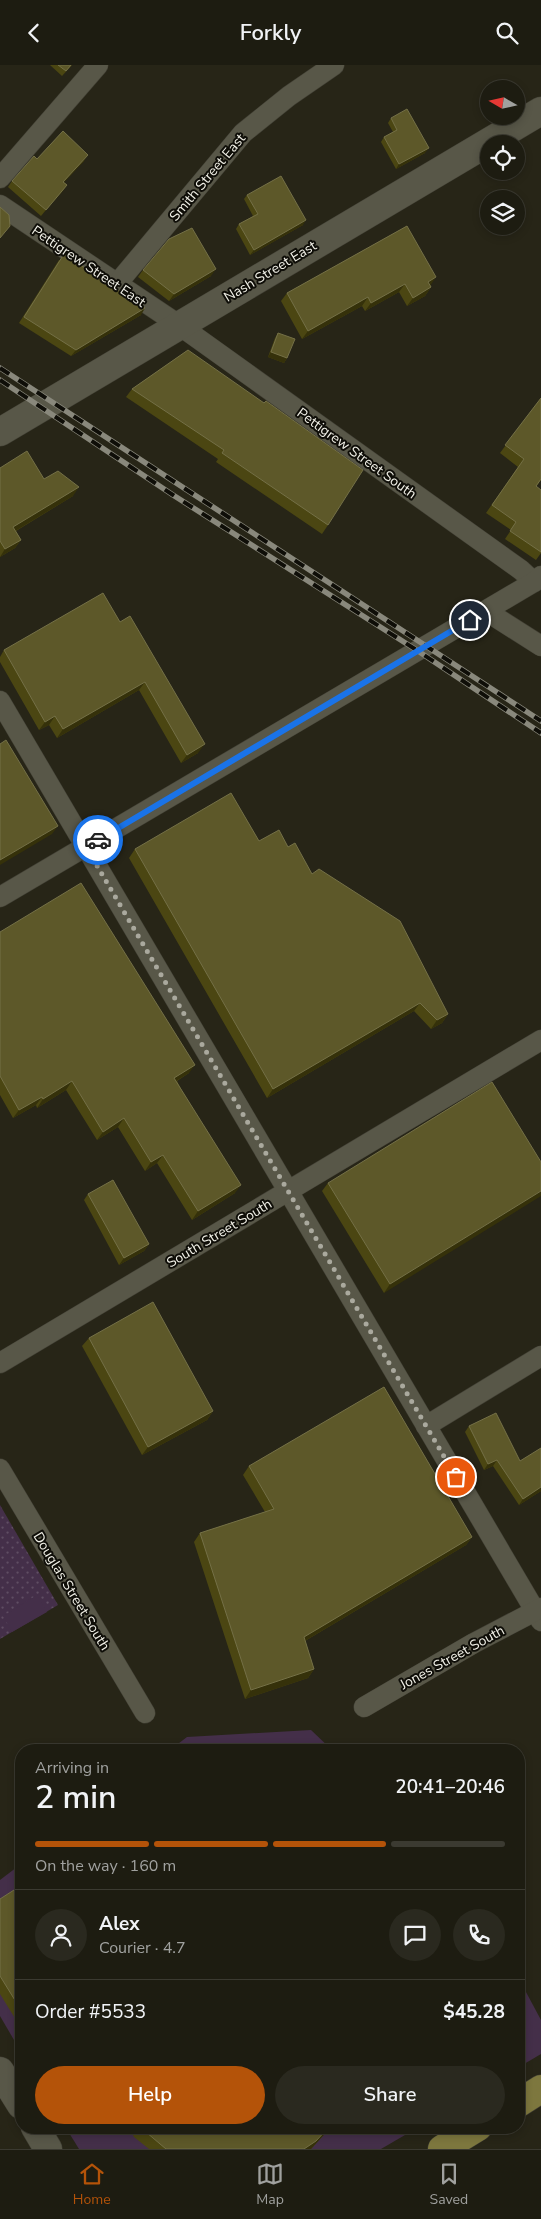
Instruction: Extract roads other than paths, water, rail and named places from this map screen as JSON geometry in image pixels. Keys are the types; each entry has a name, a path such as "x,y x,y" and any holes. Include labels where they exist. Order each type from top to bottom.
{"main road":[{"name":"Nash Street East","path":"0,432 541,111"},
{"path":"0,2071 15,2095"},
{"path":"525,2099 541,2089"},
{"path":"39,2134 48,2149"},
{"path":"442,2149 467,2134"}],"street":[{"path":"0,177 98,65"},
{"name":"Smith Street East","path":"116,285 243,133 289,96 334,65"},
{"name":"Pettigrew Street East","path":"0,205 116,285 179,325"},
{"name":"Pettigrew Street South","path":"179,325 521,570 538,579"},
{"path":"0,897 538,579"},
{"path":"486,611 541,646"},
{"path":"0,701 426,1426 539,1614"},
{"name":"South Street South","path":"0,1363 541,1041"},
{"path":"426,1426 541,1356"},
{"name":"Douglas Street South","path":"0,1469 145,1713"},
{"name":"Jones Street South","path":"364,1707 474,1643 539,1614"}],"railway":[{"path":"0,368 541,721"},
{"path":"0,380 173,495 418,651 541,733"}]}
